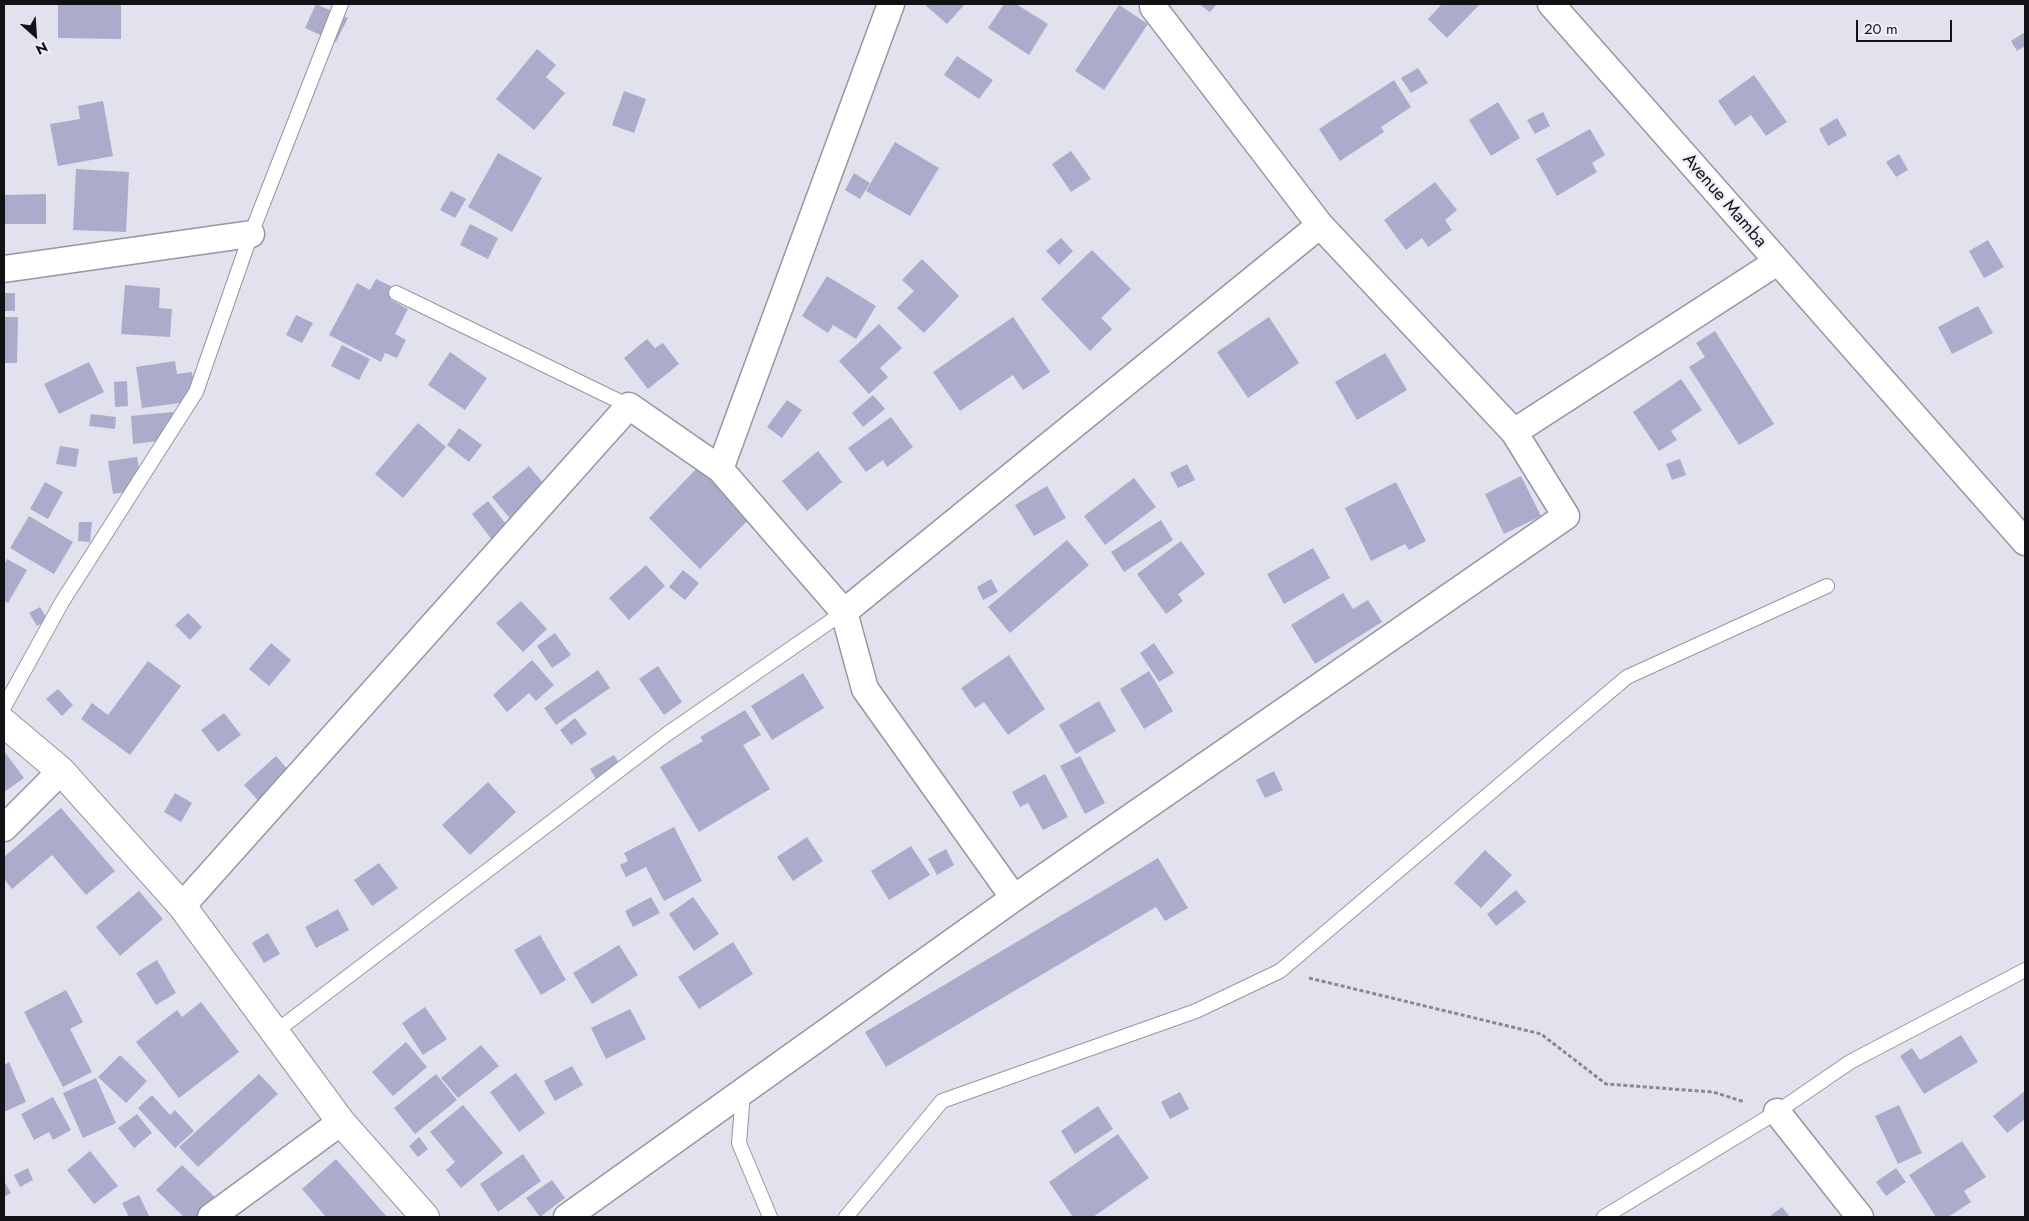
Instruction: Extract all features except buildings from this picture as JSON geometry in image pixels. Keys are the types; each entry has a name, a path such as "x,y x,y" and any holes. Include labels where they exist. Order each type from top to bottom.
{"street":[{"path":"720,469 891,4"},
{"name":"Avenue Mamba","path":"1551,4 2025,542"},
{"path":"567,1217 1014,898 1566,516 1514,432 1320,225 1153,7"},
{"path":"844,612 1320,225"},
{"path":"4,269 251,234"},
{"path":"1514,432 1778,262"},
{"path":"182,906 629,406 720,469 844,612 865,689 1014,898"},
{"path":"4,723 61,771 182,906 341,1122 424,1217"},
{"path":"4,828 61,771"},
{"path":"1777,1112 1860,1217"},
{"path":"211,1217 341,1122"}],"lane":[{"path":"4,708 62,602 196,392 251,234 341,4"},
{"path":"396,293 629,406"},
{"path":"846,1217 942,1101 1196,1011 1280,971 1627,677 1826,586"},
{"path":"275,1032 667,734 844,612"},
{"path":"1604,1217 1777,1112 1850,1062 2025,970"},
{"path":"743,1093 739,1143 770,1217"}],"path":[{"path":"1280,971 1541,1034 1606,1084 1713,1092 1777,1112"}]}
